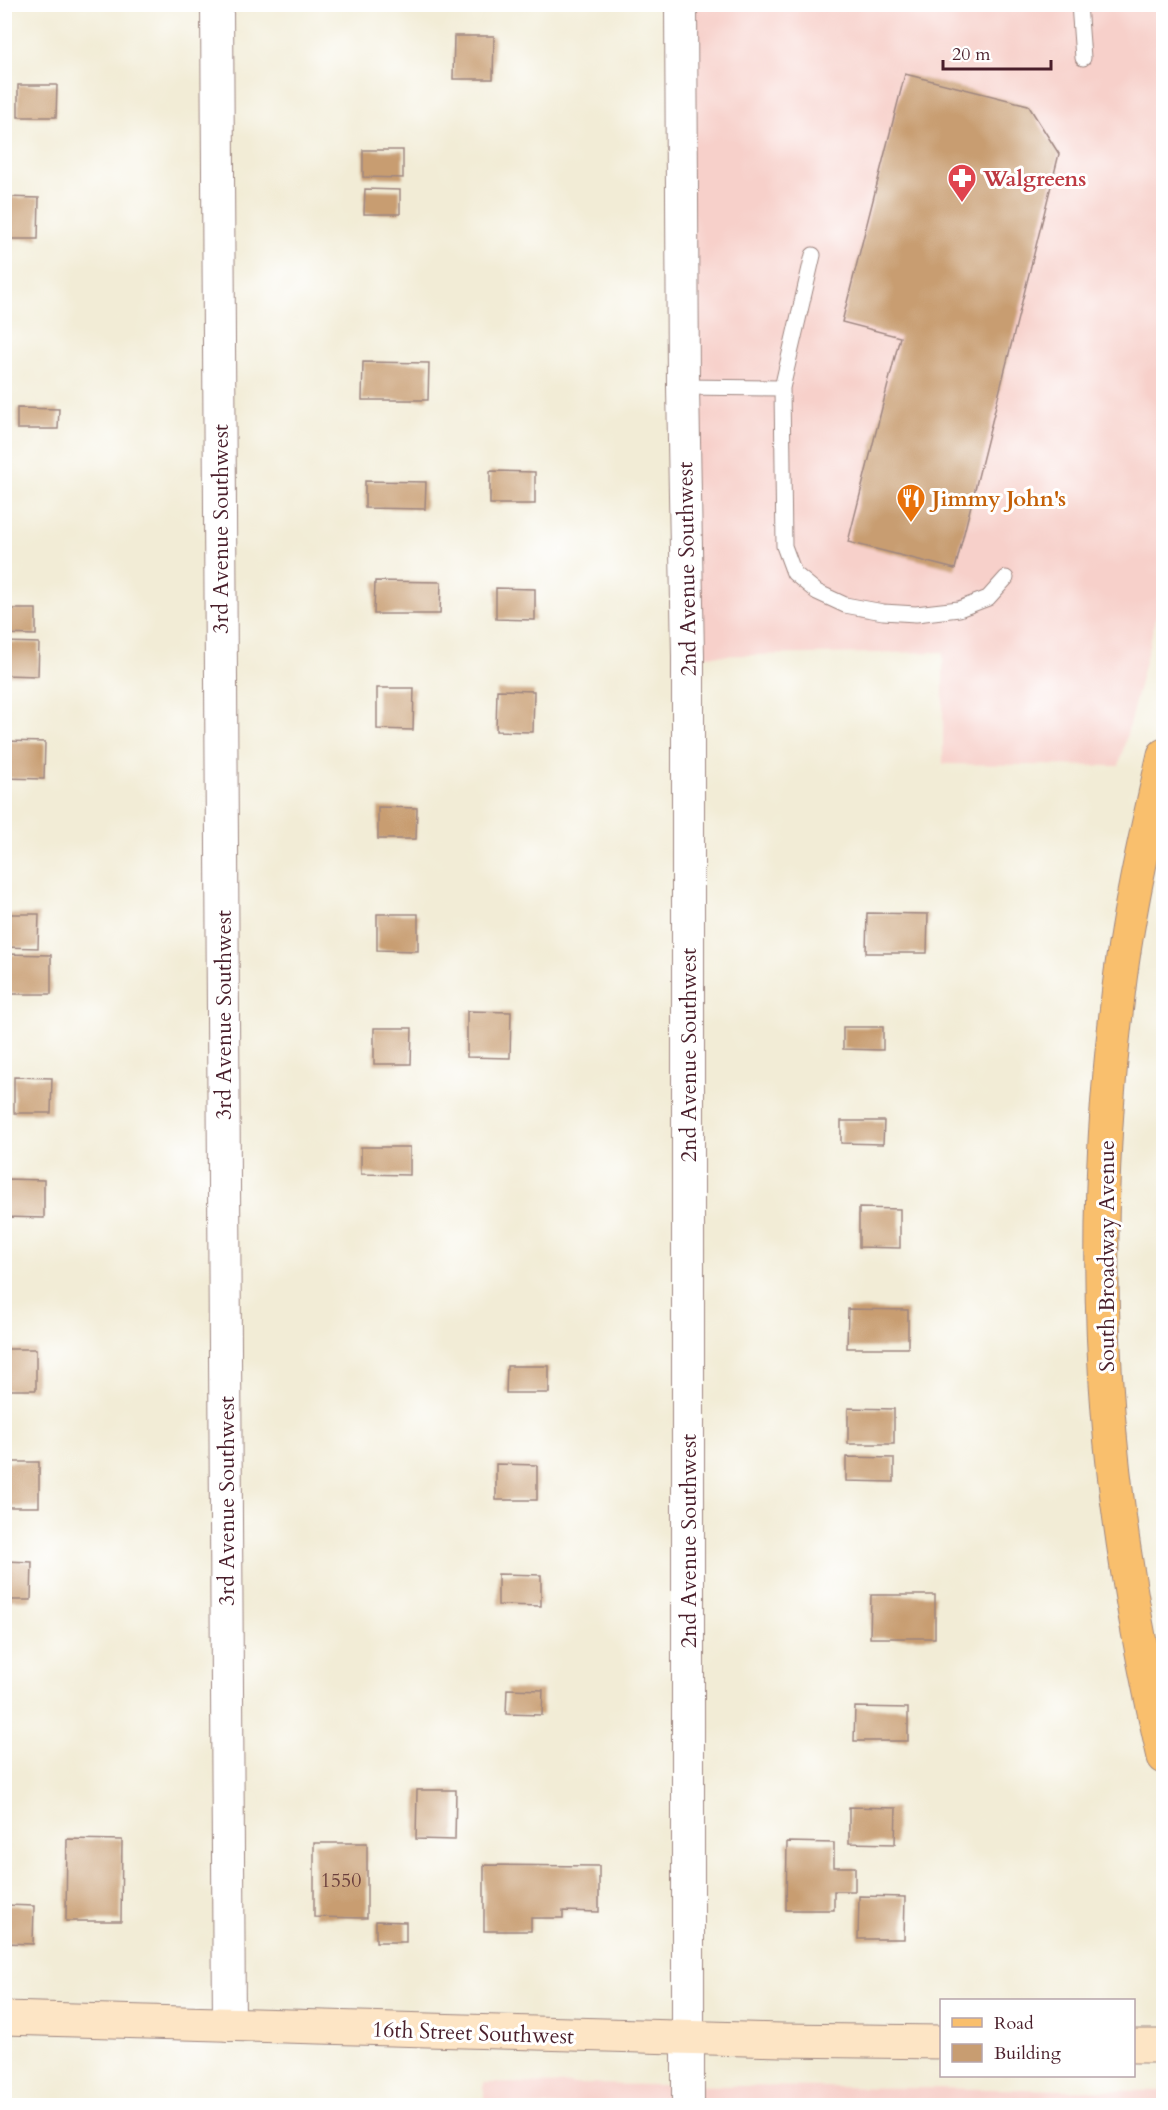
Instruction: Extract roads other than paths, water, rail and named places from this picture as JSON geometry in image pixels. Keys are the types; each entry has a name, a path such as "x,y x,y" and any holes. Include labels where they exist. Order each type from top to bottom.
{"main road":[{"name":"South Broadway Avenue","path":"1164,755 1129,916 1109,1080 1103,1182 1103,1266 1108,1410 1118,1508 1140,1650 1164,1757"},
{"name":"16th Street Southwest","path":"4,2018 940,2042"},
{"path":"1135,2046 1164,2046"}],"street":[{"name":"3rd Avenue Southwest","path":"217,4 229,2025"},
{"name":"2nd Avenue Southwest","path":"681,4 683,387 688,656 688,2106"}],"lane":[{"path":"1079,4 1083,58"},
{"path":"813,255 782,388 784,546 795,573 817,592 845,604 883,612 916,614 959,609 979,602 988,598 1006,578"},
{"path":"683,387 782,388"}],"place":[{"name":"Walgreens","path":"962,204"},
{"name":"Jimmy John's","path":"911,524"}]}
